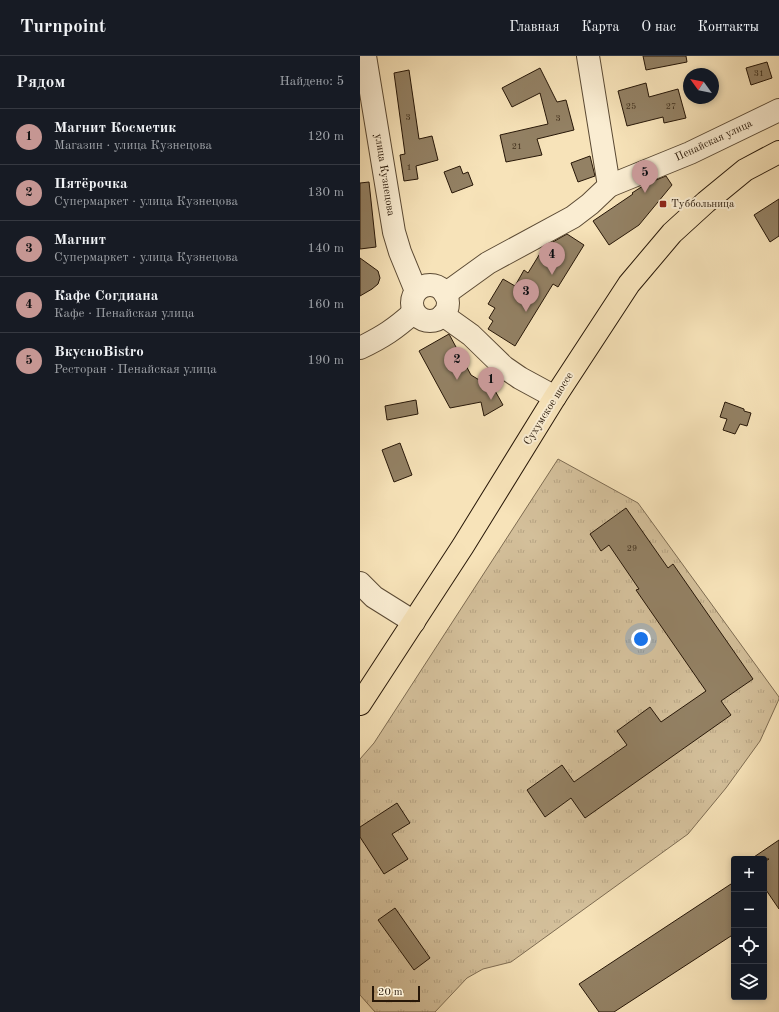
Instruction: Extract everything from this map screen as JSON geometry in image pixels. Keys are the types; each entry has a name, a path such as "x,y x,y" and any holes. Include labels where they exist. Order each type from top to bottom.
{"highway":[{"name":"Сухумское шоссе","path":"360,704 414,622 629,284 672,233 706,202 745,170 779,152"}],"street":[{"name":"улица Кузнецова","path":"365,56 394,232 415,301"},
{"path":"588,56 609,186"},
{"name":"Пенайская улица","path":"444,304 488,263 573,217 590,204 609,186 690,153 779,110"},
{"path":"360,348 381,338 393,330 415,301 423,286 431,285 439,288 444,304 470,335 504,367 520,378 556,397"},
{"path":"415,301 420,318 428,321 436,319 444,304"},
{"path":"360,583 374,597 414,622"}],"green space":[{"path":"558,459 638,503 779,699 760,741 726,788 688,834 511,962 483,969 467,978 435,1012 375,1012 360,995 360,759 374,743"}],"building":[{"path":"643,56 686,56 687,62 646,70"},
{"path":"767,62 772,78 751,85 746,68"},
{"path":"540,68 557,102 566,100 574,130 537,139 542,155 506,162 500,135 548,124 540,93 512,107 502,88"},
{"path":"409,70 419,139 432,136 438,160 416,166 418,179 404,181 400,155 405,154 394,73"},
{"path":"646,83 649,97 678,89 686,118 664,123 663,117 627,126 618,91"},
{"path":"590,156 595,176 578,182 571,163"},
{"path":"460,166 463,174 468,172 473,185 452,193 444,172"},
{"path":"666,176 672,185 639,225 609,245 593,221 646,184"},
{"path":"369,182 376,247 360,249 360,183"},
{"path":"779,199 779,236 770,242 754,215"},
{"path":"567,234 584,245 558,287 553,284 515,346 488,329 493,321 489,318 495,308 488,304 503,279 515,286 524,270 528,273 544,247"},
{"path":"360,258 378,271 380,278 378,284 360,296"},
{"path":"449,334 471,375 494,389 503,405 484,416 481,402 450,408 419,351"},
{"path":"416,400 418,414 387,420 385,406"},
{"path":"725,402 751,413 747,426 740,424 735,434 723,430 727,419 720,417"},
{"path":"400,443 412,475 394,482 382,450"},
{"path":"626,508 668,568 673,564 753,679 721,701 731,715 585,818 571,798 545,817 527,790 562,765 574,782 627,745 617,731 650,707 661,722 706,691 636,590 639,589 609,545 601,551 590,534"},
{"path":"397,803 410,823 392,834 408,859 384,874 360,837 360,827"},
{"path":"779,840 779,909 767,891 767,860 769,859 767,859 767,856 755,856"},
{"path":"731,884 731,936 614,1012 599,1012 579,984"},
{"path":"395,908 430,958 414,970 378,920"}],"place":[{"name":"ВкусноBistro","path":"645,193"},
{"name":"Туббольница","path":"663,204"},
{"name":"Кафе Согдиана","path":"552,275"},
{"name":"Магнит","path":"526,312"},
{"name":"Пятёрочка","path":"457,380"},
{"name":"Магнит Косметик","path":"491,400"}]}
